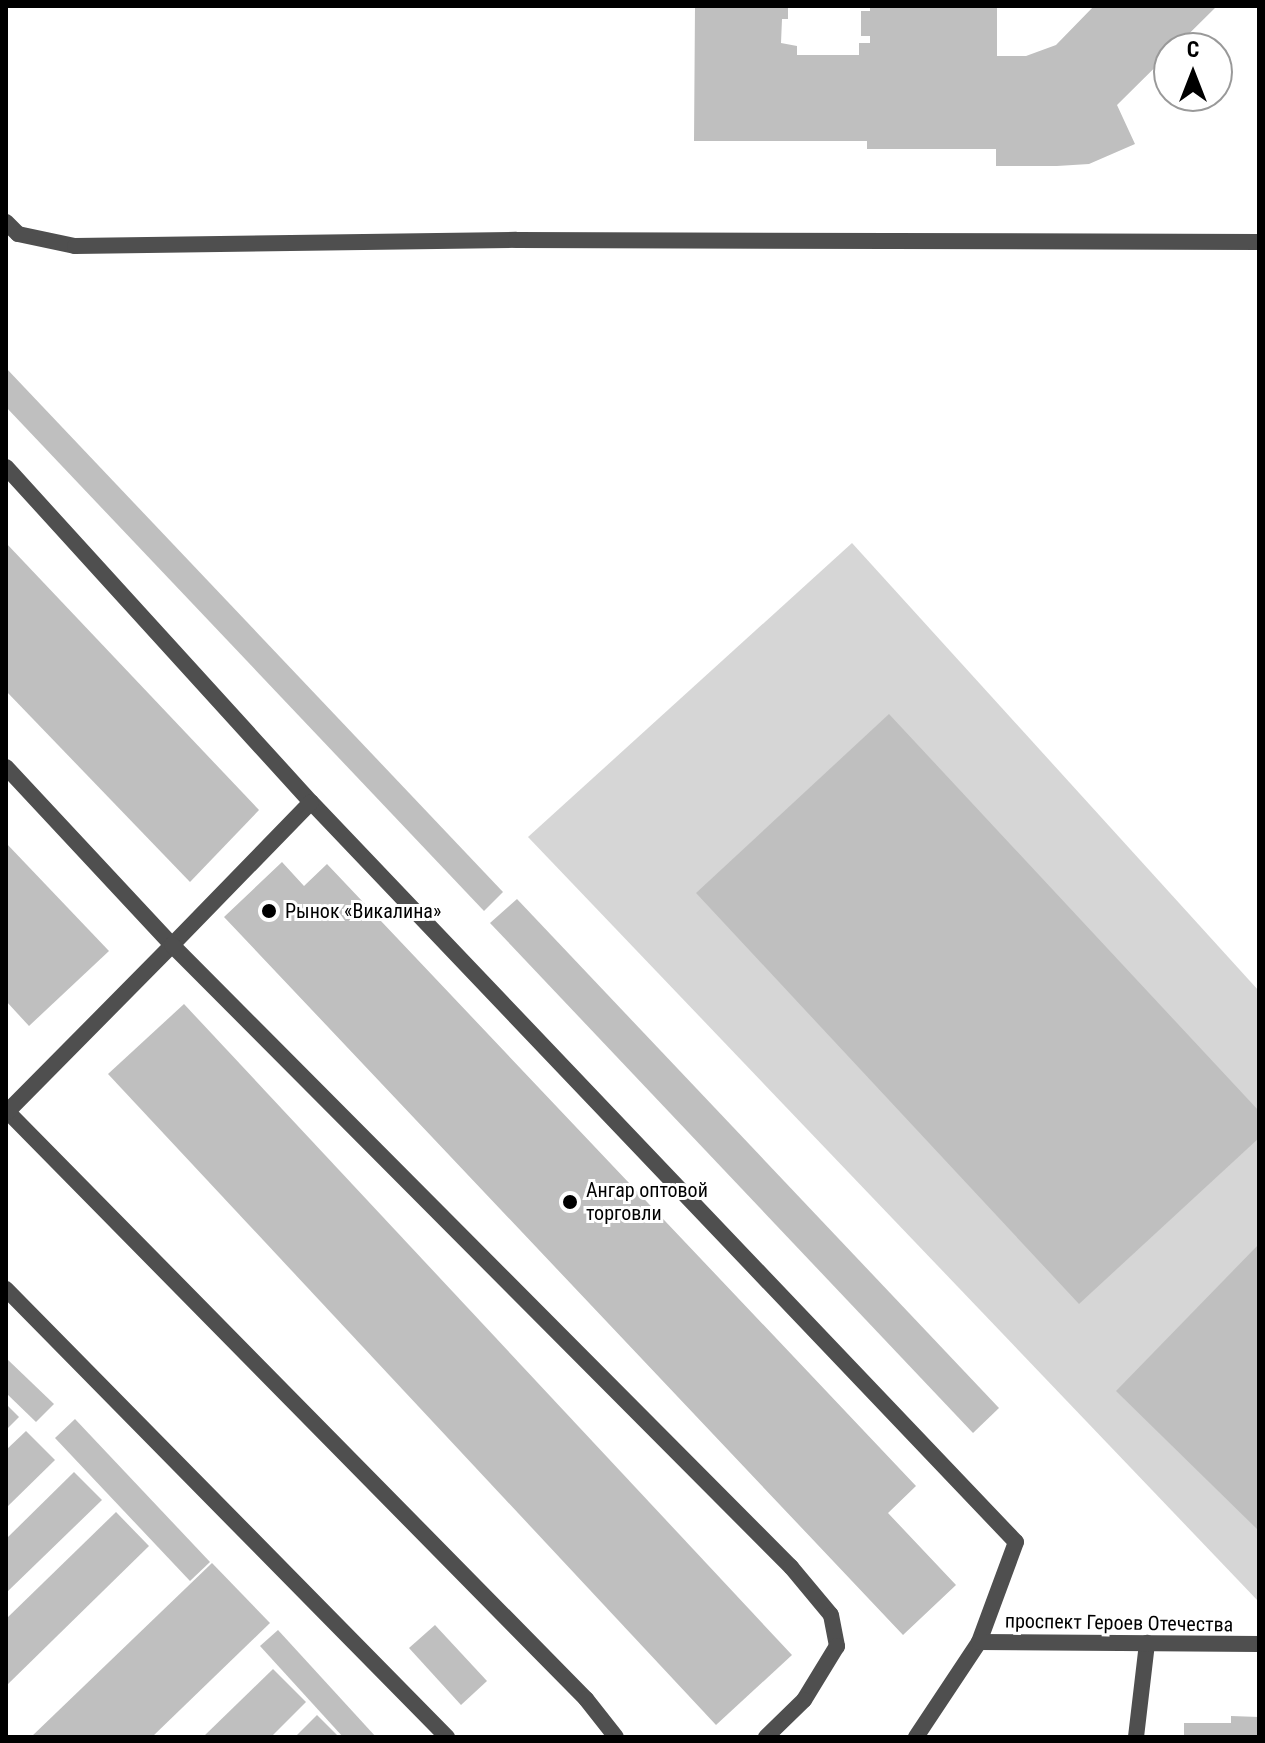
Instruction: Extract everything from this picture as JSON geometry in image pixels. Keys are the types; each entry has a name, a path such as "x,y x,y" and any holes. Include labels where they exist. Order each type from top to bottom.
{"street":[{"path":"6,222 18,234 75,246 1259,242"},
{"path":"6,467 311,802 1016,1542 979,1642 916,1737"},
{"path":"6,767 172,945 780,1556 831,1615 837,1646 804,1700 766,1737"},
{"path":"311,802 7,1111 586,1699 616,1737"},
{"path":"6,1289 447,1737"},
{"name":"проспект Героев Отечества","path":"979,1642 1259,1644"},
{"path":"1136,1737 1147,1643"}],"shaded area":[{"path":"852,543 1259,991 1259,1602 528,837"}],"building":[{"path":"695,6 788,6 788,19 782,19 781,43 797,46 797,55 859,55 859,43 870,43 870,36 861,36 861,11 870,11 870,6 997,6 997,56 1026,56 1056,45 1094,6 1217,6 1191,32 1153,32 1153,69 1117,105 1135,144 1089,164 996,166 996,149 867,149 867,141 694,141"},
{"path":"6,368 503,892 484,911 6,407"},
{"path":"6,543 259,810 190,882 6,691"},
{"path":"889,714 1259,1111 1259,1138 1079,1304 696,893"},
{"path":"6,843 109,951 29,1026 6,1001"},
{"name":"Ангар оптовой торговли","path":"282,862 304,886 327,864 916,1486 888,1513 956,1585 903,1635 224,917"},
{"path":"517,899 999,1408 973,1433 490,923"},
{"path":"184,1004 792,1655 716,1725 108,1074"},
{"path":"1259,1244 1259,1531 1116,1391"},
{"path":"6,1358 54,1404 36,1422 6,1393"},
{"path":"6,1404 19,1417 6,1430"},
{"path":"75,1419 210,1562 190,1581 55,1438"},
{"path":"26,1431 55,1460 6,1508 6,1450"},
{"path":"74,1472 102,1500 6,1593 6,1539"},
{"path":"116,1512 149,1546 6,1686 6,1619"},
{"path":"212,1563 270,1623 152,1737 31,1737"},
{"path":"435,1625 487,1681 461,1705 409,1648"},
{"path":"278,1630 376,1737 343,1737 260,1646"},
{"path":"273,1669 306,1702 271,1737 203,1737"},
{"path":"317,1715 339,1737 295,1737"},
{"path":"1231,1716 1259,1717 1259,1737 1184,1737 1184,1723 1231,1723"}],"place":[{"name":"Рынок «Викалина»","path":"269,911"},
{"name":"Ангар оптовой торговли","path":"570,1202"}]}
